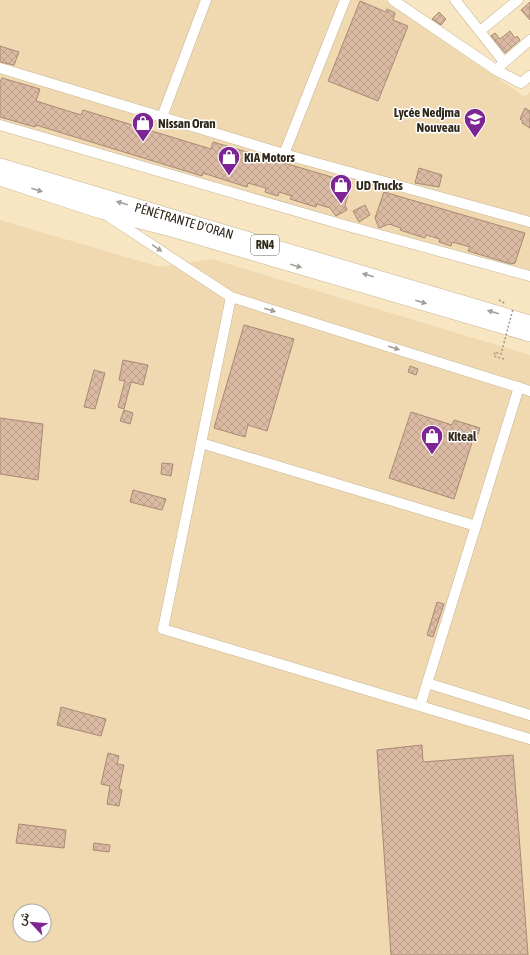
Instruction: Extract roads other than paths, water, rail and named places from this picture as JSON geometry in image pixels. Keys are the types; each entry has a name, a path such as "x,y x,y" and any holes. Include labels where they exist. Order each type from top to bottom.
{"highway":[{"name":"PÉNÉTRANTE D'ORAN","path":"0,166 530,323"},
{"name":"PÉNÉTRANTE D'ORAN","path":"0,178 101,211 175,230 530,334"}],"street":[{"path":"162,117 206,0"},
{"path":"284,154 345,0"},
{"path":"456,0 504,62"},
{"path":"480,31 518,0"},
{"path":"397,1 496,70 521,83 530,76"},
{"path":"496,70 530,40"},
{"path":"0,68 284,154 530,222"},
{"path":"0,125 344,225 530,276"},
{"path":"101,211 231,297 530,390"},
{"path":"231,297 163,629 530,738"},
{"path":"420,706 519,387"},
{"path":"201,443 476,526"},
{"path":"427,683 530,715"}],"place":[{"name":"Lycée Nedjma Nouveau","path":"475,138"},
{"name":"Nissan Oran","path":"143,142"},
{"name":"KIA Motors","path":"229,176"},
{"name":"UD Trucks","path":"341,204"},
{"name":"Kiteal","path":"432,456"}]}
